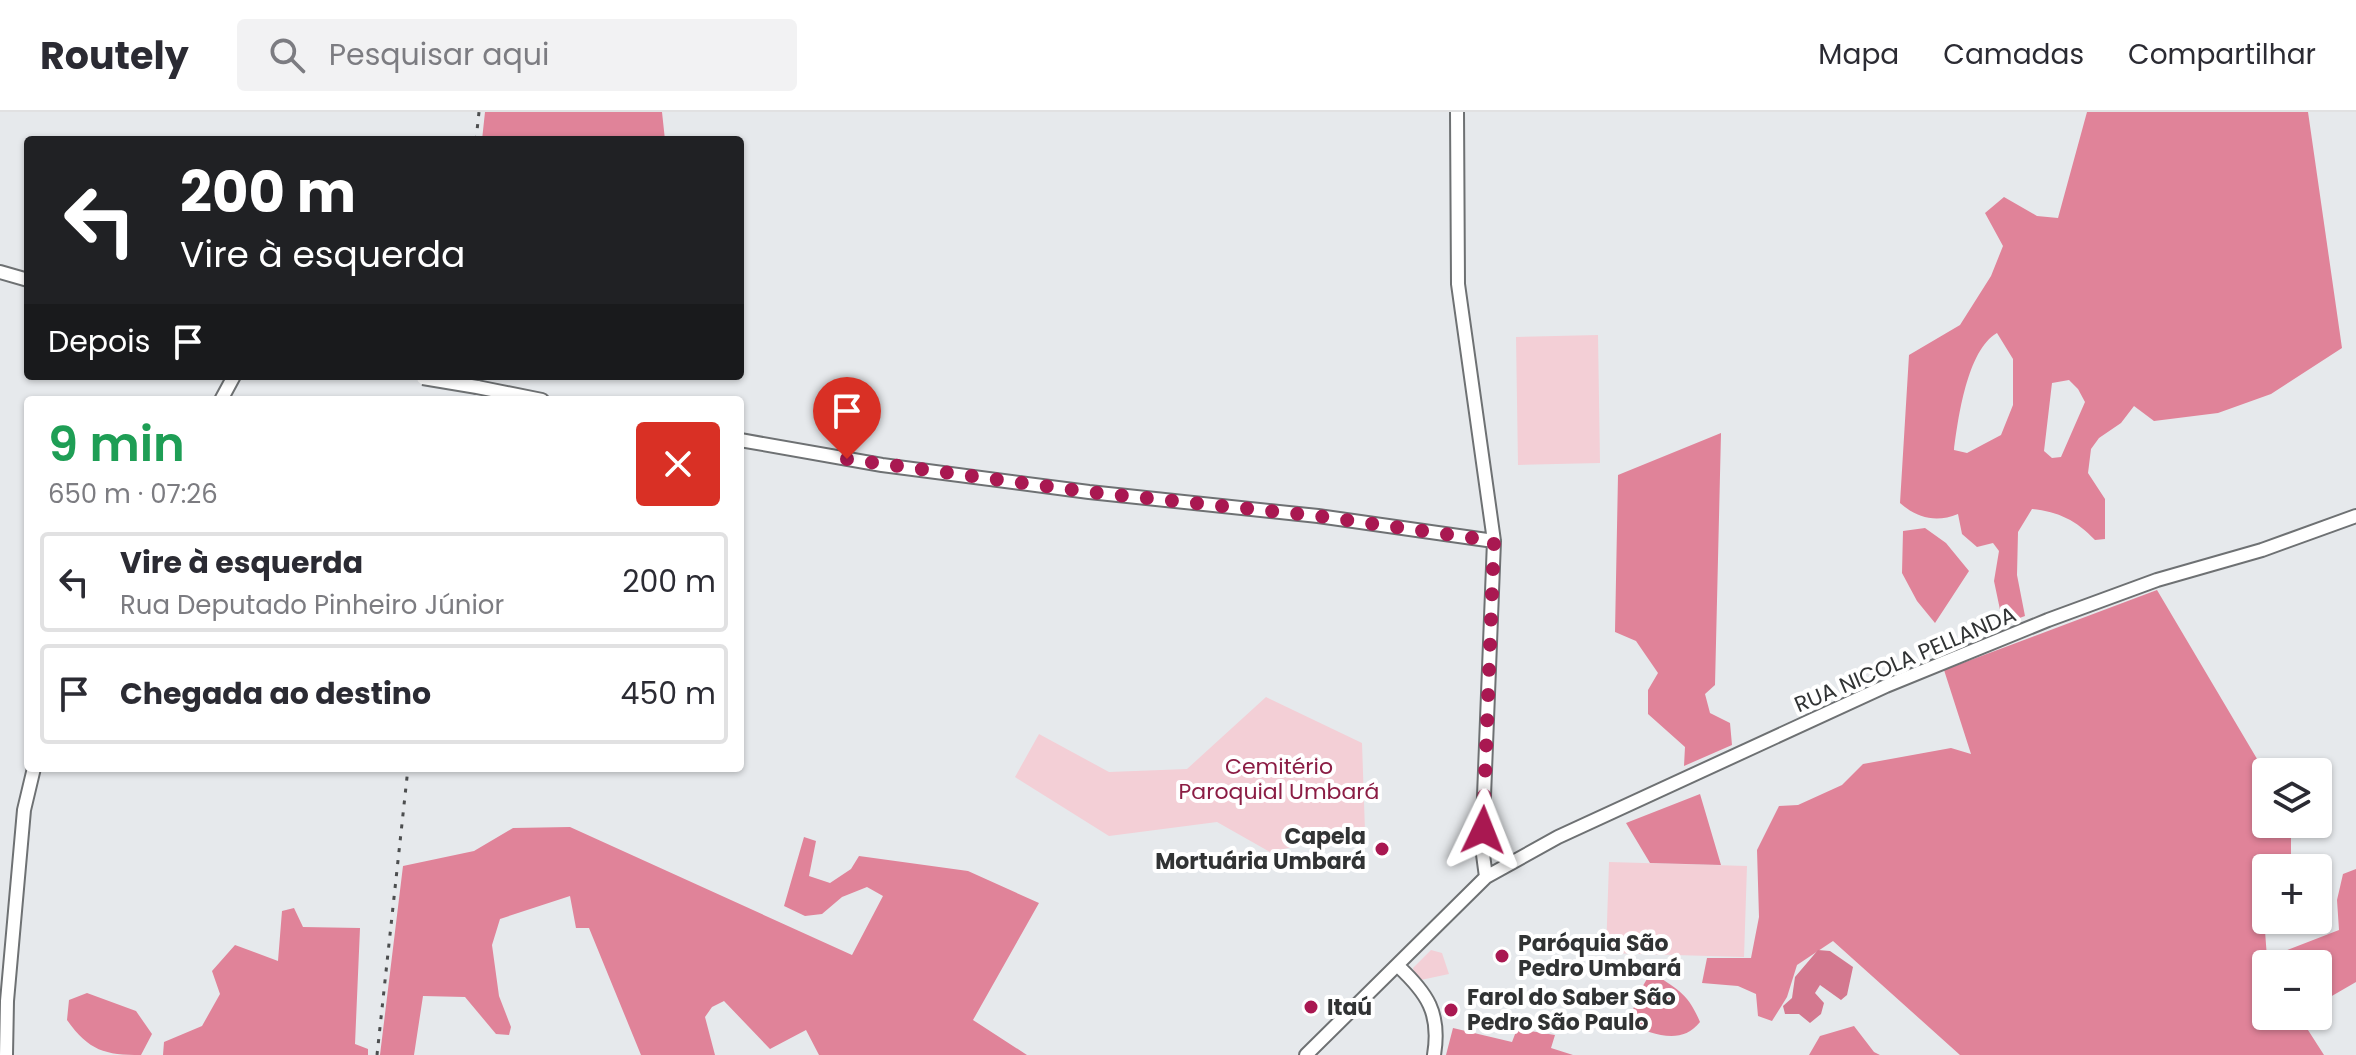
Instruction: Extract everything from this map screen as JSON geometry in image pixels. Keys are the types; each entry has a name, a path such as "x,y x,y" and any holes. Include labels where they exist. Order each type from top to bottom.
{"main road":[{"path":"1457,112 1458,284 1494,541 1482,847 1486,877"},
{"path":"0,272 24,279"},
{"path":"436,380 522,396"},
{"path":"744,441 882,465 1089,492 1318,516 1494,541"},
{"name":"RUA NICOLA PELLANDA","path":"1398,966 1486,877 1558,837 1886,686 2048,620 2157,580 2262,550 2356,516"},
{"path":"6,1055 7,1001 24,810 33,772"},
{"path":"1306,1055 1398,966 1418,984 1432,1008 1436,1028 1434,1055"}],"green space":[{"path":"1598,335 1600,463 1518,465 1516,337"},
{"name":"Cemitério Paroquial Umbará","path":"1266,697 1362,743 1365,831 1270,852 1217,822 1109,836 1015,777 1039,734 1109,772 1187,769"},
{"path":"1609,862 1747,866 1744,957 1606,953"},
{"path":"1431,950 1442,953 1449,974 1416,981 1413,968"}],"shaded area":[{"path":"485,112 662,112 665,136 482,136"},
{"path":"2087,112 2308,112 2342,348 2271,394 2218,413 2154,421 2134,406 2121,423 2099,438 2091,449 2088,473 2105,499 2105,539 2095,540 2074,522 2051,512 2032,509 2018,532 2017,575 2025,616 2003,624 1994,581 1999,551 1993,543 1977,547 1962,534 1958,514 1927,518 1900,503 1909,355 1960,325 1991,276 2003,246 1985,213 2004,197 2037,216 2058,218","holes":["1997,333 2013,359 2013,405 2001,435 1967,453 1954,450 1961,404 1971,369 1978,354","2069,380 2085,402 2061,457 2052,458 2044,451 2052,383"]},
{"path":"1721,433 1715,685 1705,694 1710,713 1730,723 1732,745 1684,766 1685,747 1648,714 1648,690 1658,673 1636,641 1615,632 1618,475"},
{"path":"1925,528 1946,543 1969,571 1935,623 1917,601 1902,573 1903,531"},
{"path":"2157,590 2257,758 2252,758 2252,838 2291,838 2291,854 2252,854 2252,934 2265,934 2266,950 2252,950 2252,1030 2308,1030 2324,1055 1960,1055 1833,941 1797,965 1787,997 1772,1021 1758,1016 1756,994 1738,986 1702,983 1707,958 1751,958 1759,917 1757,850 1779,806 1798,805 1842,785 1863,764 1951,748 1971,754 1944,670"},
{"path":"1700,794 1721,865 1650,863 1626,823"},
{"path":"570,827 852,955 883,896 867,887 842,897 822,914 805,916 784,906 804,837 816,841 809,876 830,883 851,869 859,856 968,871 1039,903 973,1020 1027,1055 819,1055 806,1030 770,1049 724,1001 712,1007 705,1017 715,1055 641,1055 589,928 576,928 570,896 500,919 492,945 499,996 511,1027 509,1035 496,1034 465,997 423,996 414,1055 380,1055 403,866 474,851 513,828"},
{"path":"2356,869 2356,982 2332,996 2332,950 2288,950 2339,930 2337,900 2343,874"},
{"path":"294,908 303,927 360,928 355,1044 368,1049 368,1055 163,1055 164,1042 202,1026 220,994 212,971 235,945 278,961 282,911"},
{"path":"1818,950 1830,951 1853,967 1847,995 1841,1000 1820,985 1815,993 1824,1003 1821,1014 1810,1023 1799,1014 1785,1014 1783,1006 1792,998 1795,977"},
{"path":"1651,972 1675,988 1691,1004 1700,1022 1684,1034 1666,1036 1629,1024 1637,996"},
{"path":"87,993 136,1011 152,1034 141,1055 117,1054 99,1049 75,1030 67,1020 69,1000"},
{"path":"1854,1026 1874,1052 1880,1055 1809,1055 1820,1036"},
{"path":"1453,1028 1512,1042 1517,1029 1555,1035 1551,1048 1573,1055 1446,1055"}],"railway":[{"path":"476,136 479,112"},
{"path":"448,396 450,380"},
{"path":"377,1055 408,772"}],"place":[{"name":"Capela Mortuária Umbará","path":"1382,849"},
{"name":"Paróquia São Pedro Umbará","path":"1502,956"},
{"name":"Itaú","path":"1311,1007"},
{"name":"Farol do Saber São Pedro São Paulo","path":"1451,1010"}],"route":[{"path":"847,459 1089,492 1318,516 1494,541 1483,830"}]}
